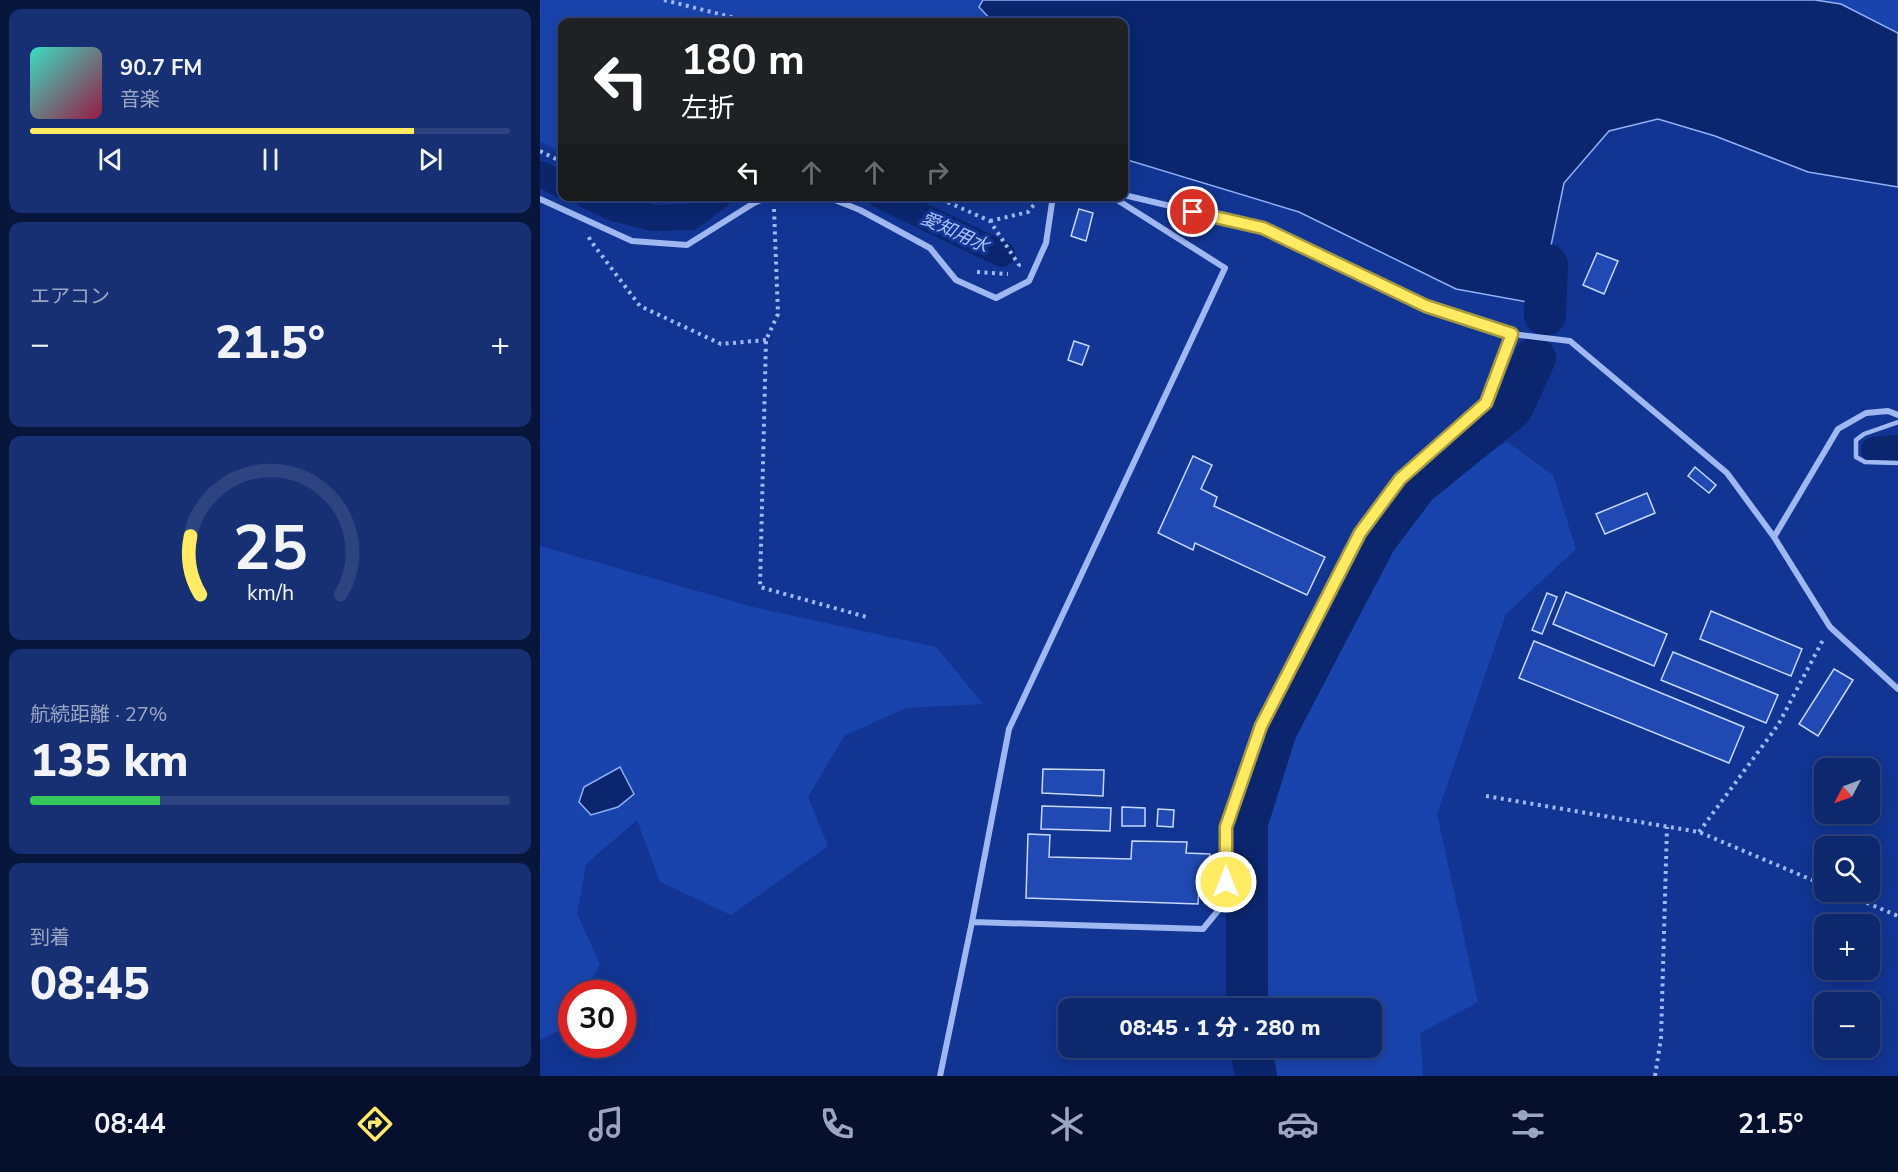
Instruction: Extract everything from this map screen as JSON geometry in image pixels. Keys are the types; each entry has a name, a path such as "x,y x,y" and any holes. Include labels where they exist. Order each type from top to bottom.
{"street":[{"path":"1128,196 1263,228 1426,306 1512,334 1570,341 1727,473 1774,537 1830,627 1898,689"},
{"path":"540,200 632,241 687,245 758,201"},
{"path":"838,201 860,210 930,248 956,280 996,298 1029,281 1046,243 1052,201"},
{"path":"940,1076 1009,729 1225,268 1119,201"},
{"path":"972,922 1203,929 1226,901 1226,827 1261,726 1360,533 1400,479 1486,403 1512,334"},
{"path":"1774,537 1838,429 1866,413 1888,411 1898,415"}],"lane":[{"path":"1898,422 1864,434 1856,440 1856,457 1865,462 1898,463"}],"path":[{"path":"663,0 734,18"},
{"path":"540,151 558,160"},
{"path":"944,201 990,221 1019,265 1012,274 975,272"},
{"path":"990,221 1028,212 1037,201"},
{"path":"774,208 778,314 766,340 760,586 870,618"},
{"path":"586,222 590,240 640,306 721,344 766,340"},
{"path":"1699,832 1778,725 1830,627"},
{"path":"1486,796 1699,832 1814,881"},
{"path":"1655,1076 1661,1038 1667,826"},
{"path":"1865,902 1898,916"}],"shaded area":[{"path":"540,0 983,0 979,7 989,18 558,18 558,150 540,142"},
{"path":"983,0 1815,0 1841,4 1898,33 1898,187 1808,172 1715,136 1658,119 1609,131 1564,183 1547,265 1527,302 1456,289 1299,212 1128,160 1128,18 989,18 979,7"},
{"path":"1815,0 1898,0 1898,33 1841,4"},
{"path":"1507,442 1553,475 1576,549 1506,614 1437,814 1478,1002 1420,1033 1423,1076 1270,1076 1266,1058 1382,1058 1382,998 1258,998 1257,921 1261,821 1291,732 1385,553 1427,488"},
{"path":"540,546 753,607 936,647 983,704 906,708 844,736 808,797 828,846 731,915 660,882 637,820 586,864 577,914 600,964 591,980 558,980 558,1032 540,1040"},
{"path":"620,767 634,794 618,807 591,815 579,802 584,787"}],"building":[{"path":"1079,209 1093,213 1086,241 1071,236"},
{"path":"1597,253 1618,261 1604,294 1583,285"},
{"path":"1074,341 1089,346 1082,365 1068,360"},
{"path":"1193,456 1212,465 1201,489 1217,497 1214,506 1325,557 1307,595 1195,543 1193,550 1158,533"},
{"path":"1695,467 1716,485 1709,493 1688,476"},
{"path":"1647,493 1655,513 1605,534 1596,514"},
{"path":"1566,592 1667,634 1654,666 1553,624"},
{"path":"1547,593 1557,597 1542,634 1532,630"},
{"path":"1711,611 1802,649 1791,676 1700,639"},
{"path":"1534,641 1744,727 1729,763 1519,678"},
{"path":"1673,652 1778,695 1766,723 1661,680"},
{"path":"1834,669 1853,680 1818,736 1799,724"},
{"path":"1043,769 1104,770 1103,796 1042,793"},
{"path":"1042,806 1111,808 1110,831 1041,829"},
{"path":"1122,807 1145,808 1145,826 1122,826"},
{"path":"1158,809 1174,810 1173,827 1157,826"},
{"path":"1028,834 1050,835 1049,857 1131,859 1132,841 1187,842 1186,853 1210,854 1208,890 1199,889 1198,904 1026,898"}],"waterway":[{"name":"愛知用水","path":"540,174 558,183"},
{"name":"愛知用水","path":"598,201 613,208 654,218 691,217 712,201"},
{"name":"愛知用水","path":"891,201 1002,254"},
{"path":"1545,315 1547,265"},
{"path":"1247,998 1247,823 1276,730 1376,539 1417,485 1512,408 1535,358"},
{"name":"愛知用水","path":"1874,450 1898,448"},
{"path":"1253,1058 1256,1076"}],"route":[{"path":"1193,212 1263,228 1426,306 1512,334 1486,403 1400,479 1360,533 1261,726 1226,827 1226,882"}]}
